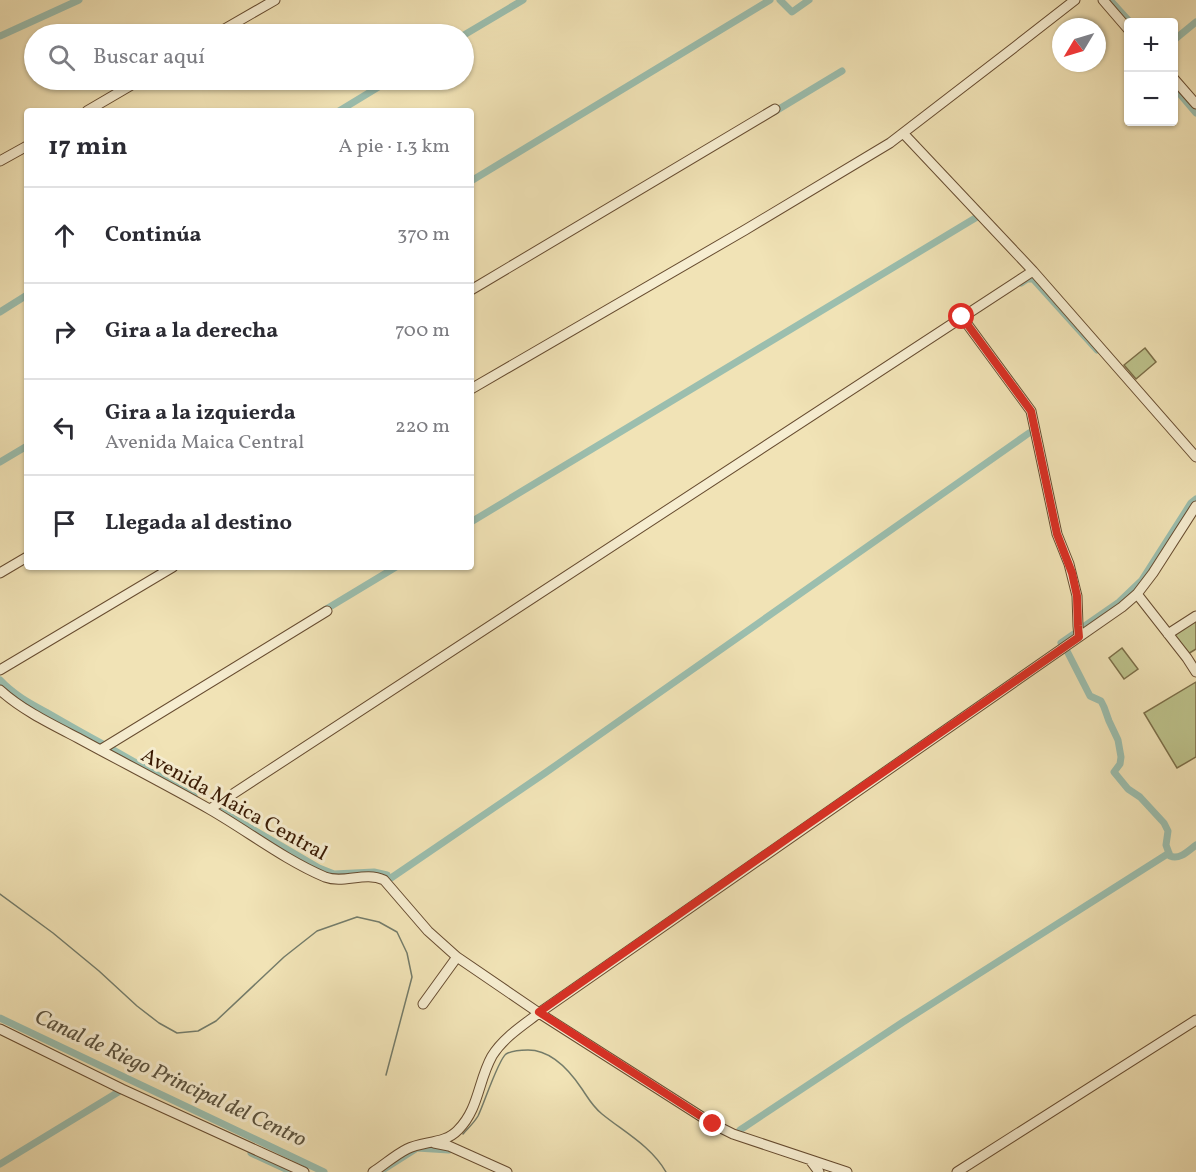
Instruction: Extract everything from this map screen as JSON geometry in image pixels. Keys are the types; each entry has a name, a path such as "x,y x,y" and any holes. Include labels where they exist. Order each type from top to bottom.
{"street":[{"path":"233,24 275,0"},
{"path":"474,388 890,143 1075,0"},
{"path":"1103,0 1124,24"},
{"path":"1178,85 1196,104"},
{"path":"92,108 123,90"},
{"path":"474,288 774,109"},
{"path":"903,134 1033,271 1196,457"},
{"path":"0,161 24,148"},
{"path":"210,809 1033,271"},
{"path":"962,317 1031,411 1057,534 1072,573 1077,596 1079,637"},
{"path":"373,1172 406,1150 448,1138 456,1133 470,1115 493,1055 503,1041 539,1012 1079,637 1137,594 1196,506"},
{"path":"0,573 24,559"},
{"path":"0,670 168,570"},
{"path":"1137,594 1168,634 1192,656 1196,672"},
{"path":"100,750 327,611"},
{"path":"1168,634 1196,616"},
{"name":"Avenida Maica Central","path":"0,690 15,702 210,809 324,876 332,879 370,876 384,880 428,931 457,957 713,1124 733,1134 847,1172"},
{"path":"423,1004 457,957"},
{"path":"957,1172 1196,1020"},
{"path":"0,1029 122,1089 304,1172"},
{"path":"432,1142 449,1146 507,1172"},
{"path":"810,1160 819,1172"}],"green space":[{"path":"1145,348 1156,362 1136,379 1124,365"},
{"path":"1196,620 1196,649 1188,654 1174,634"},
{"path":"1122,648 1138,669 1124,679 1109,658"},
{"path":"1196,682 1196,757 1177,768 1144,713"}],"waterway":[{"path":"26,24 79,0"},
{"path":"474,29 523,0"},
{"path":"474,179 770,0"},
{"path":"780,0 792,12 809,0"},
{"path":"1110,0 1126,18"},
{"path":"1178,37 1196,22"},
{"path":"0,36 24,25"},
{"path":"774,112 842,71"},
{"path":"344,108 374,90"},
{"path":"1178,92 1196,113"},
{"path":"474,520 977,217"},
{"path":"1021,283 1027,279 1033,279 1097,350"},
{"path":"0,312 24,297"},
{"path":"391,878 545,773 1029,433"},
{"path":"0,462 24,448"},
{"path":"1083,627 1119,602 1142,580 1191,503 1196,499"},
{"path":"323,611 391,570"},
{"path":"1061,643 1074,634"},
{"path":"1067,651 1090,696 1101,701 1118,740 1121,757 1120,764 1114,772 1128,789 1140,797 1164,823 1168,831 1166,845 1170,856 1181,856 1196,845"},
{"path":"0,680 27,702 103,744"},
{"path":"110,748 194,796"},
{"path":"225,804 218,809 319,868 334,874 374,872 387,875"},
{"path":"740,1130 903,1022 1169,853"},
{"path":"0,894 53,933 137,1006 177,1033 198,1031 216,1021 284,957 317,931 357,917 379,922 397,932 407,953 412,977 386,1075"},
{"name":"Canal de Riego Principal del Centro","path":"0,1018 324,1172"},
{"path":"463,1134 478,1116 495,1073 506,1054 520,1050 536,1051 552,1058 566,1069 596,1108 653,1154 666,1172"},
{"path":"0,1164 120,1091"},
{"path":"384,1169 417,1148 449,1150"},
{"path":"251,1153 292,1172"}],"route":[{"path":"713,1124 539,1012 1079,637 1077,596 1072,573 1057,534 1031,411 962,317"}]}
